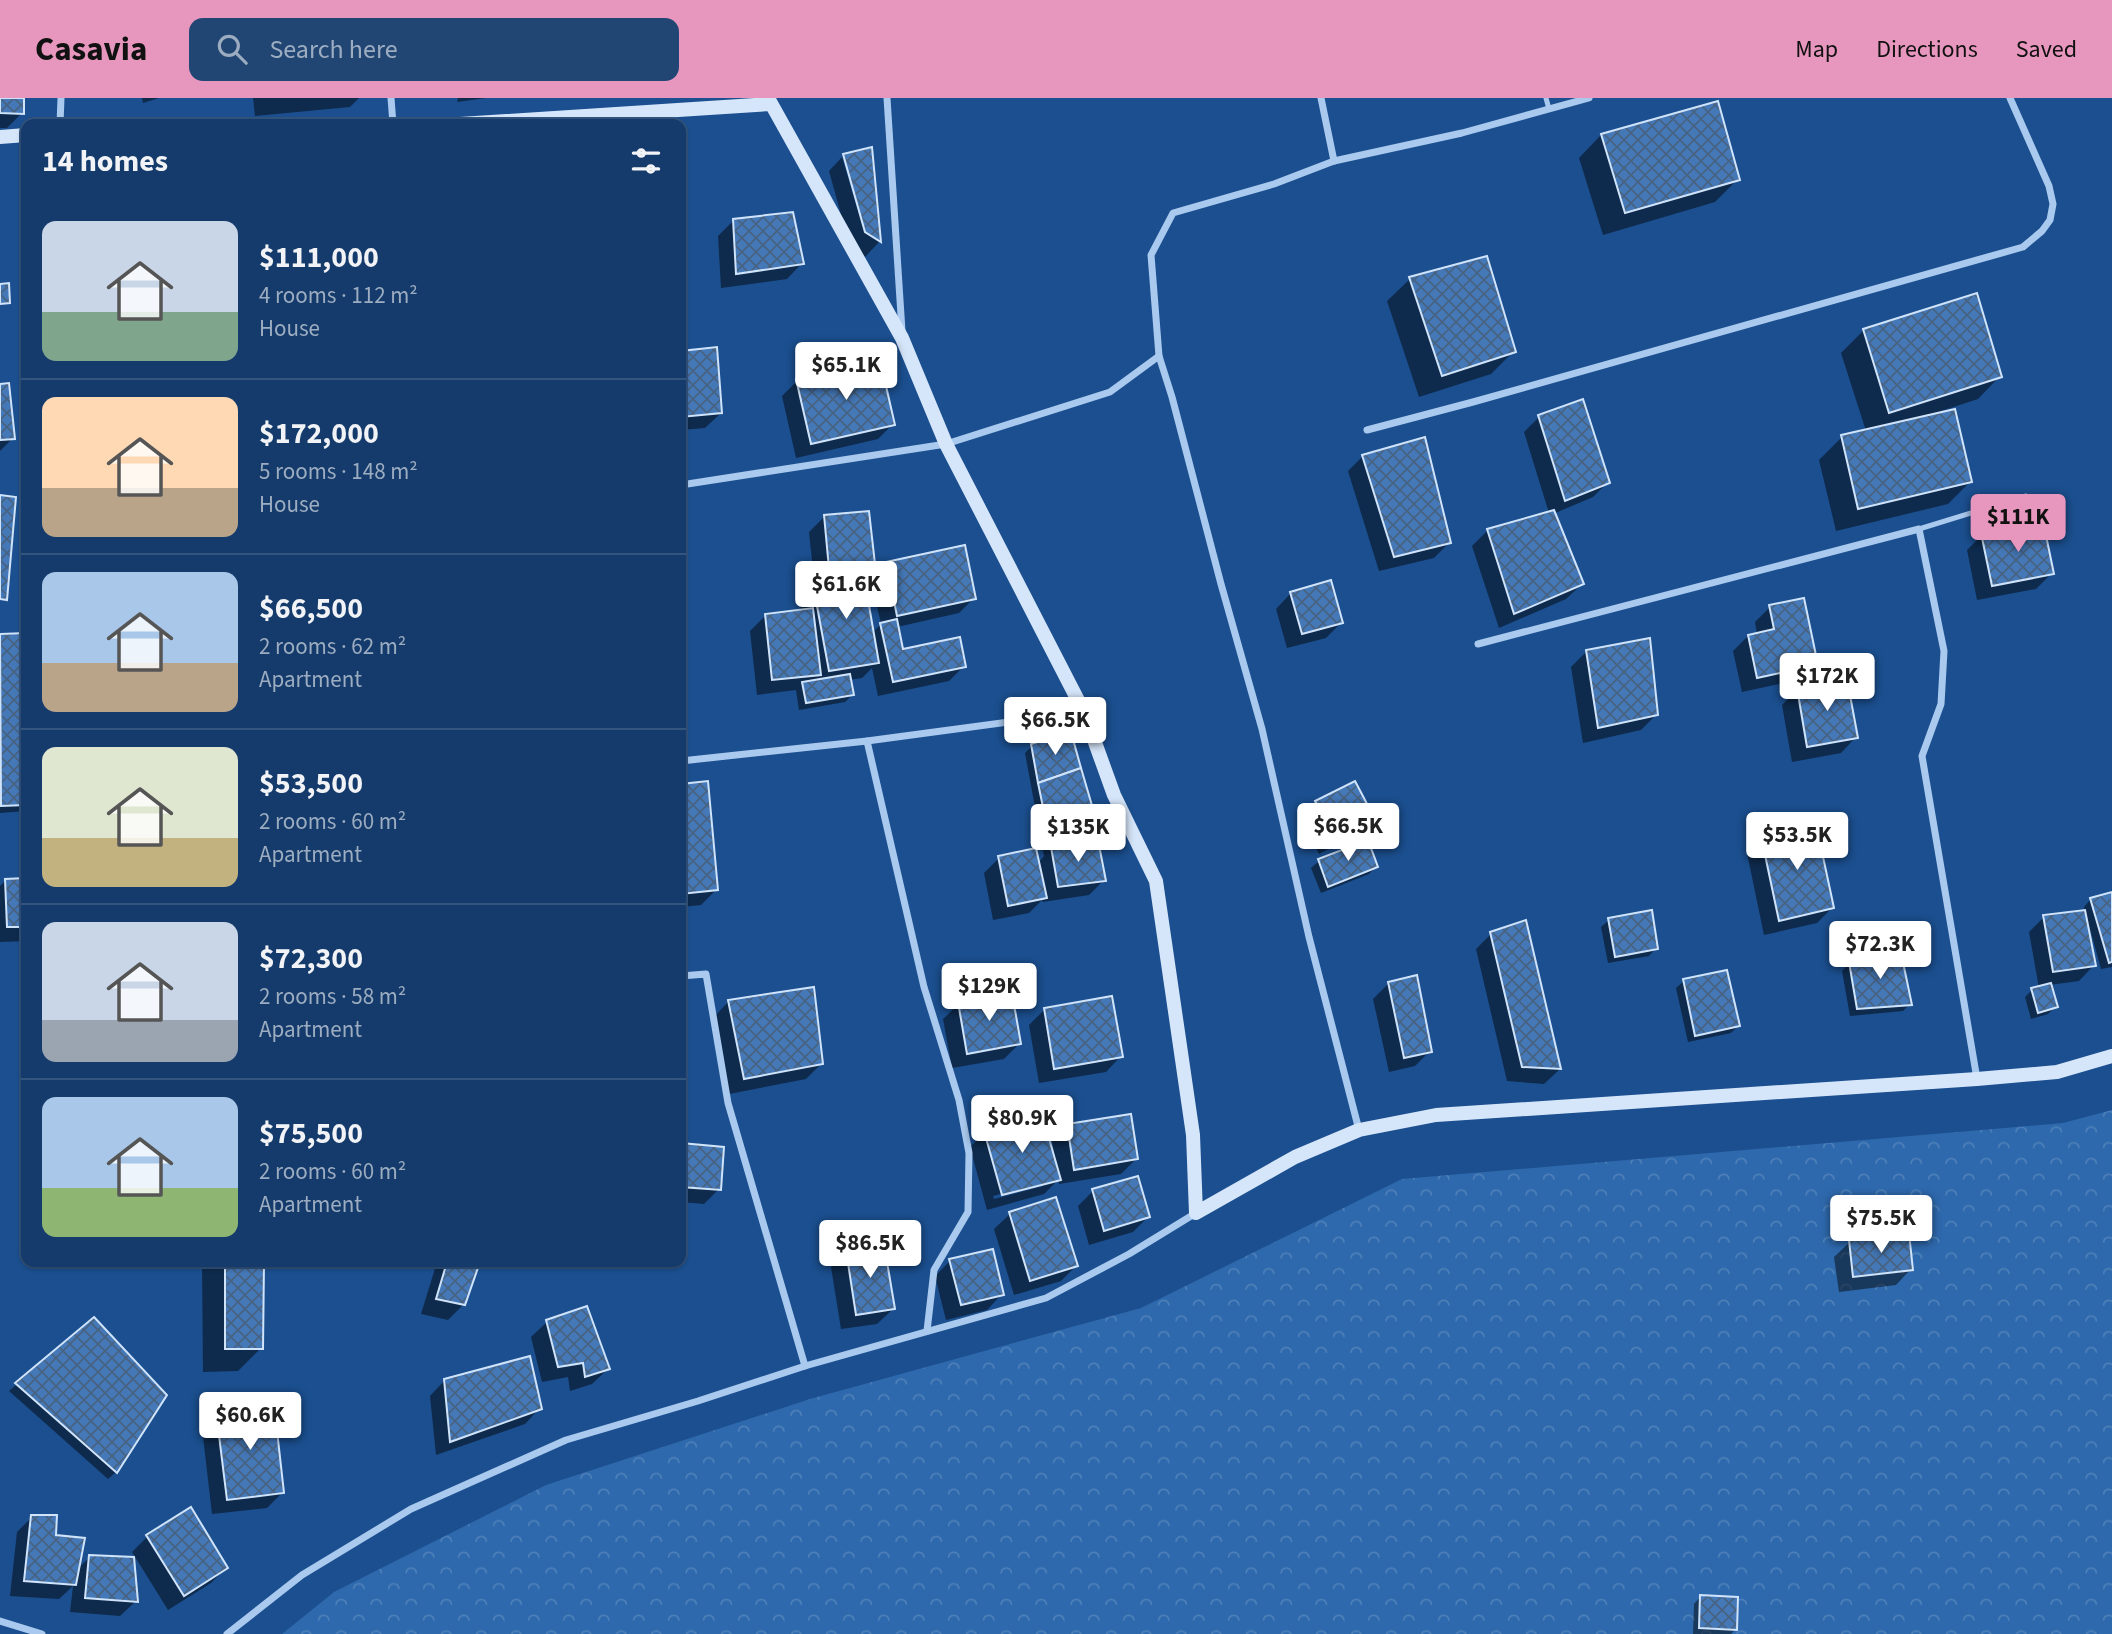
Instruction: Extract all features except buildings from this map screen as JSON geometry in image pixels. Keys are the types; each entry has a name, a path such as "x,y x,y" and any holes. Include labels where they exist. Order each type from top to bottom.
{"street":[{"path":"60,119 61,98"},
{"path":"391,98 393,119"},
{"path":"887,98 902,338"},
{"path":"1321,98 1334,161"},
{"path":"1359,1130 1309,937 1262,729 1159,356 1151,255 1173,214 1274,184 1334,161 1462,133 1589,98"},
{"path":"1367,429 1473,402 2023,247 2042,232 2050,220 2053,204 2049,187 2010,98"},
{"path":"527,119 769,101 902,338 946,444 1084,712 1114,795 1156,881 1193,1135 1196,1213"},
{"path":"0,136 21,135"},
{"path":"686,484 946,444 1110,392 1159,356"},
{"path":"1478,644 1919,529 1944,652 1941,704 1922,756 1977,1079"},
{"path":"686,760 867,741 1084,712"},
{"path":"867,741 925,987 959,1100 969,1153 968,1212 934,1270 927,1331"},
{"path":"686,976 706,974 728,1103 805,1366"},
{"path":"227,1634 302,1575 411,1509 566,1440 805,1366 1046,1298 1129,1254 1295,1157 1359,1130 1436,1115 2057,1072 2112,1056"},
{"path":"0,1621 42,1634"}],"lane":[{"path":"1546,98 1549,109"},
{"path":"1919,529 2026,496"}],"green space":[{"path":"2112,1110 2112,1634 282,1634 334,1592 546,1485 810,1399 1141,1308 1402,1179 2063,1123"}]}
